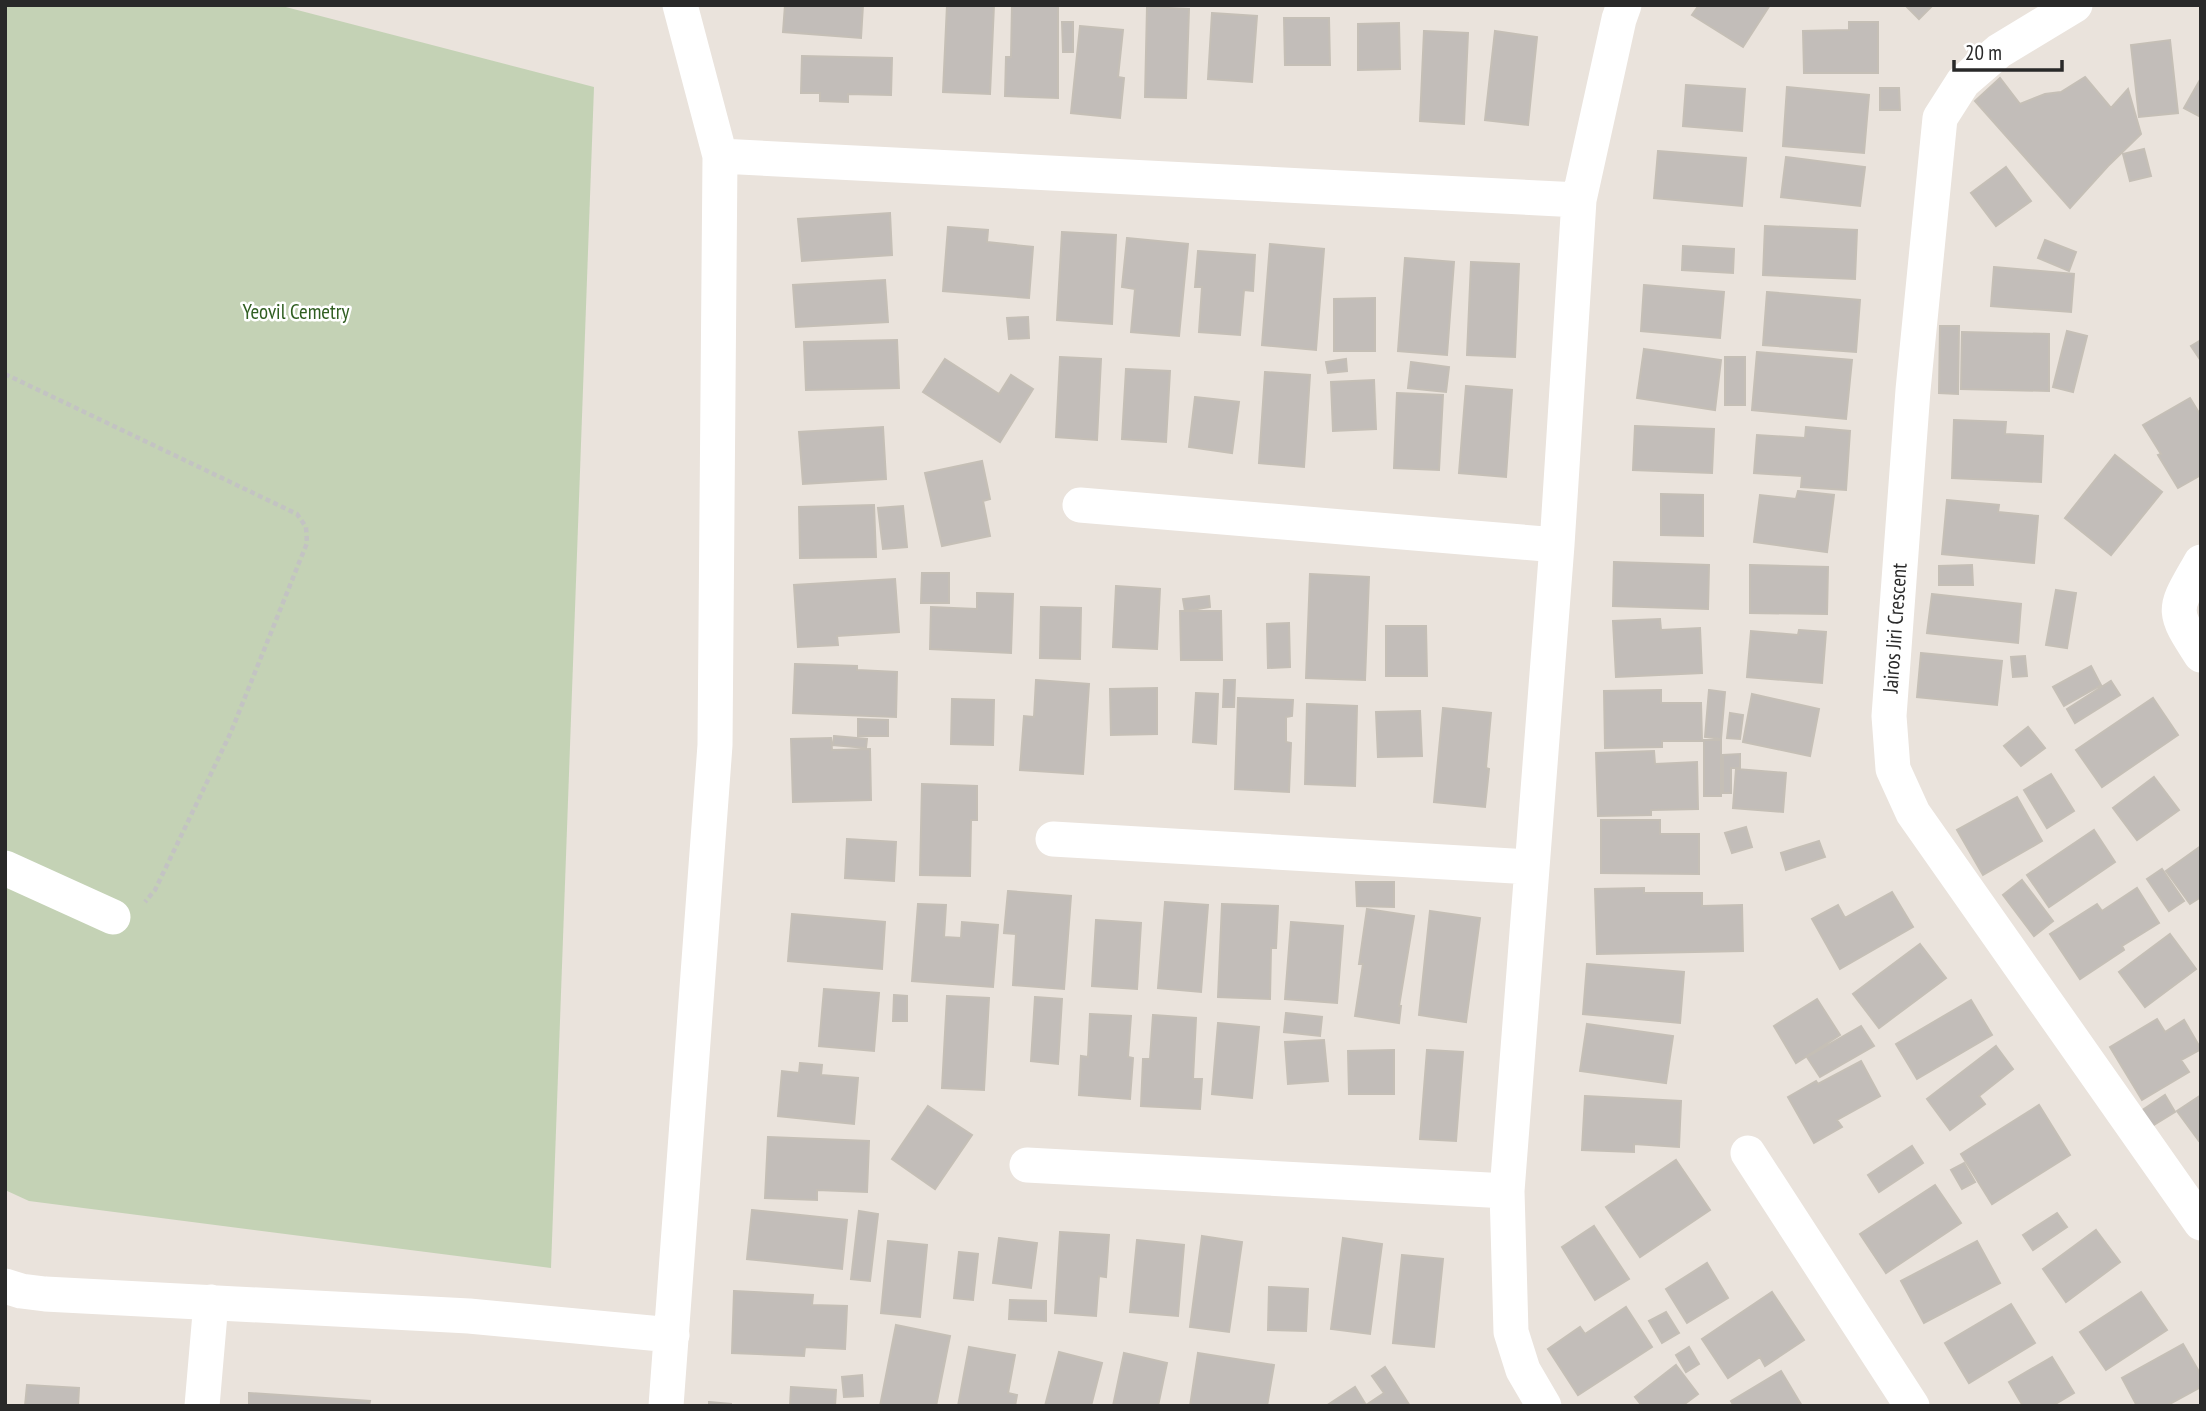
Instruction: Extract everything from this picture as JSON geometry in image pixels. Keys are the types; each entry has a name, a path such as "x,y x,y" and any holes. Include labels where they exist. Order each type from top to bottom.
{"street":[{"path":"666,1406 716,745 720,156 680,5"},
{"path":"1544,1406 1523,1370 1511,1332 1507,1191 1557,545 1579,200 1624,5"},
{"name":"Jairos Jiri Crescent","path":"2075,5 1999,51 1963,82 1940,118 1913,390 1890,702 1893,769 1913,813 2201,1223"},
{"path":"720,156 1579,200"},
{"path":"1080,505 1557,545"},
{"path":"2201,562 2181,597 2177,613 2201,655"},
{"path":"1053,839 1531,867"},
{"path":"5,868 113,917"},
{"path":"1748,1153 1912,1406"},
{"path":"1027,1165 1507,1191"},
{"path":"5,1286 45,1294 470,1316 672,1335"},
{"path":"202,1406 211,1302"}],"path":[{"path":"5,374 298,514 306,527 307,543 231,732 155,890 140,909 113,917"}],"green space":[{"name":"Yeovil Cemetry","path":"5,5 278,5 594,87 551,1268 29,1201 5,1190"}],"building":[{"path":"785,5 863,5 861,38 783,32"},
{"path":"947,5 994,5 990,94 943,92"},
{"path":"1012,5 1058,6 1058,98 1005,96 1006,57 1011,57"},
{"path":"1699,5 1770,5 1743,47 1692,15"},
{"path":"1905,5 1933,5 1919,19"},
{"path":"1147,7 1189,9 1186,98 1145,97"},
{"path":"1212,13 1257,16 1252,82 1208,79"},
{"path":"1284,18 1329,18 1330,65 1285,65"},
{"path":"1062,22 1073,22 1073,52 1063,52"},
{"path":"1849,22 1878,22 1878,73 1804,73 1803,31 1849,30"},
{"path":"1399,23 1400,69 1358,70 1358,24"},
{"path":"1080,26 1123,30 1118,77 1124,78 1120,118 1071,113"},
{"path":"1424,31 1468,33 1464,124 1420,121"},
{"path":"1495,31 1537,37 1528,125 1485,120"},
{"path":"2170,40 2178,113 2139,117 2131,45"},
{"path":"802,56 892,58 891,95 848,94 848,102 820,101 820,93 801,93"},
{"path":"2085,77 2111,108 2128,89 2141,134 2070,208 1975,101 2000,78 2020,104 2045,94 2061,92"},
{"path":"2201,78 2201,117 2184,108"},
{"path":"1686,85 1745,89 1742,131 1683,126"},
{"path":"1787,87 1869,95 1864,153 1783,146"},
{"path":"1880,88 1899,88 1900,110 1880,110"},
{"path":"2144,149 2151,176 2130,181 2123,154"},
{"path":"1658,151 1746,158 1742,206 1654,198"},
{"path":"1786,157 1865,167 1860,206 1781,197"},
{"path":"2006,167 2031,201 1996,226 1971,193"},
{"path":"890,213 892,255 802,261 798,219"},
{"path":"1765,226 1857,230 1855,279 1763,275"},
{"path":"948,227 988,230 987,242 1033,247 1029,298 943,291"},
{"path":"1062,232 1116,235 1112,324 1057,320"},
{"path":"1127,238 1188,244 1179,336 1131,332 1135,289 1122,287"},
{"path":"2045,240 2076,252 2069,271 2038,258"},
{"path":"1270,244 1324,249 1316,350 1262,345"},
{"path":"1683,246 1734,249 1733,273 1682,270"},
{"path":"1198,251 1255,255 1253,291 1244,290 1240,335 1199,332 1202,287 1195,287"},
{"path":"1405,258 1454,262 1447,355 1398,351"},
{"path":"1471,262 1519,264 1515,357 1467,355"},
{"path":"1994,267 2074,274 2071,312 1991,306"},
{"path":"885,280 888,322 796,327 793,285"},
{"path":"1644,285 1724,292 1720,338 1641,331"},
{"path":"1767,292 1860,300 1856,352 1763,345"},
{"path":"1375,298 1375,351 1334,351 1334,299"},
{"path":"1028,317 1029,338 1009,339 1007,318"},
{"path":"1940,326 1959,326 1958,394 1939,393"},
{"path":"2067,331 2087,336 2073,392 2053,387"},
{"path":"1962,332 2049,334 2049,391 1961,389"},
{"path":"897,340 899,388 806,390 804,342"},
{"path":"2201,340 2201,361 2191,346"},
{"path":"1644,349 1721,360 1715,410 1637,398"},
{"path":"1757,352 1852,360 1846,419 1752,410"},
{"path":"1060,357 1101,359 1097,440 1056,437"},
{"path":"1725,357 1745,357 1745,405 1725,405"},
{"path":"945,359 999,394 1011,375 1033,389 1000,442 923,392"},
{"path":"1346,359 1347,371 1328,373 1326,362"},
{"path":"1411,362 1449,367 1446,392 1408,388"},
{"path":"1126,369 1170,371 1166,442 1122,439"},
{"path":"1265,372 1310,375 1304,467 1259,463"},
{"path":"1374,380 1376,429 1333,431 1331,382"},
{"path":"1466,386 1512,390 1506,477 1459,473"},
{"path":"1397,393 1443,395 1439,470 1394,468"},
{"path":"1195,397 1239,402 1232,453 1189,447"},
{"path":"2190,398 2201,416 2201,475 2178,488 2143,425"},
{"path":"1954,420 2006,422 2005,434 2043,436 2041,482 1952,478"},
{"path":"1635,426 1714,429 1712,473 1633,470"},
{"path":"883,427 886,479 803,484 799,432"},
{"path":"1806,427 1850,431 1846,490 1801,487 1802,476 1754,473 1757,435 1805,438"},
{"path":"2115,455 2162,492 2111,555 2065,518"},
{"path":"982,461 990,499 983,501 990,536 942,546 925,473"},
{"path":"1798,491 1834,495 1827,552 1754,542 1760,495 1796,499"},
{"path":"1661,494 1703,495 1703,536 1661,535"},
{"path":"1947,500 1999,505 1998,512 2038,516 2034,563 1942,554"},
{"path":"874,505 876,557 800,558 799,507"},
{"path":"903,506 907,547 883,549 878,508"},
{"path":"1614,562 1709,565 1708,609 1613,606"},
{"path":"1750,565 1828,567 1827,614 1750,613"},
{"path":"1972,565 1973,585 1939,585 1939,566"},
{"path":"922,573 949,573 949,603 921,603"},
{"path":"1310,574 1369,577 1365,680 1306,678"},
{"path":"895,579 899,632 837,636 838,645 798,647 794,585"},
{"path":"1116,586 1160,589 1157,649 1113,647"},
{"path":"2056,590 2076,593 2067,648 2046,645"},
{"path":"977,593 1013,594 1011,653 930,649 931,607 977,609"},
{"path":"1932,594 2021,604 2018,643 1927,633"},
{"path":"1209,596 1210,607 1185,611 1183,599"},
{"path":"1041,607 1081,608 1080,659 1040,658"},
{"path":"1180,611 1221,611 1222,660 1181,660"},
{"path":"1660,619 1661,630 1700,628 1702,673 1616,677 1613,621"},
{"path":"1289,623 1290,667 1268,668 1267,624"},
{"path":"1386,626 1426,626 1427,676 1386,676"},
{"path":"1799,630 1826,632 1822,683 1747,677 1751,631 1798,635"},
{"path":"1921,653 2002,661 1997,705 1917,697"},
{"path":"2025,656 2027,676 2013,677 2011,657"},
{"path":"795,664 857,666 857,670 897,672 896,717 793,713"},
{"path":"2091,666 2101,685 2064,706 2053,687"},
{"path":"1036,680 1089,684 1083,774 1020,770 1024,716 1034,717"},
{"path":"1224,680 1235,680 1234,707 1223,707"},
{"path":"2111,681 2120,695 2075,723 2067,709"},
{"path":"1157,688 1157,734 1111,735 1110,689"},
{"path":"1661,690 1661,703 1701,703 1702,741 1662,741 1662,747 1605,748 1604,691"},
{"path":"1709,690 1725,692 1721,739 1705,737"},
{"path":"1196,693 1218,694 1216,744 1193,742"},
{"path":"1752,694 1819,709 1810,756 1743,742"},
{"path":"1238,698 1293,700 1292,716 1286,717 1286,742 1291,743 1289,792 1235,789"},
{"path":"2153,698 2178,735 2102,787 2076,750"},
{"path":"952,699 994,700 993,745 951,744"},
{"path":"1307,704 1357,706 1355,786 1305,784"},
{"path":"1443,708 1491,713 1485,807 1434,802"},
{"path":"1420,711 1422,756 1378,757 1376,712"},
{"path":"1730,713 1743,715 1740,739 1727,738"},
{"path":"858,719 888,720 888,736 858,736"},
{"path":"2028,727 2045,748 2021,766 2004,746"},
{"path":"834,736 867,739 866,748 833,745"},
{"path":"831,738 832,750 870,749 871,800 793,802 791,739"},
{"path":"1704,740 1721,740 1721,796 1704,796"},
{"path":"1654,751 1655,764 1697,762 1698,809 1651,810 1651,815 1598,816 1596,753"},
{"path":"1740,754 1740,768 1731,768 1731,793 1723,793 1723,755"},
{"path":"1736,769 1786,773 1783,812 1733,808"},
{"path":"2051,774 2074,811 2047,828 2024,790"},
{"path":"2154,777 2179,810 2137,840 2113,808"},
{"path":"922,784 977,786 977,820 971,820 970,876 920,875"},
{"path":"2017,797 2042,841 1983,875 1957,830"},
{"path":"1601,820 1660,820 1660,834 1699,834 1699,874 1601,873"},
{"path":"1746,827 1752,847 1732,853 1725,833"},
{"path":"2094,830 2115,862 2049,907 2027,875"},
{"path":"847,839 896,842 894,881 845,878"},
{"path":"1819,841 1825,857 1786,870 1781,853"},
{"path":"2201,846 2201,897 2190,904 2166,871"},
{"path":"2162,869 2184,901 2169,911 2147,879"},
{"path":"2022,880 2053,921 2034,936 2003,895"},
{"path":"1356,882 1394,882 1394,907 1357,906"},
{"path":"1644,888 1644,893 1702,893 1702,906 1742,905 1743,951 1597,954 1595,889"},
{"path":"2137,888 2159,923 2122,946 2124,950 2080,979 2050,934 2097,904 2102,911"},
{"path":"1008,891 1071,896 1064,989 1013,985 1016,934 1004,933"},
{"path":"1892,892 1913,927 1840,969 1812,919 1838,905 1845,918"},
{"path":"1165,902 1208,905 1201,992 1158,988"},
{"path":"918,904 946,905 944,937 961,938 962,922 998,925 993,987 912,981"},
{"path":"1222,904 1278,906 1276,948 1271,948 1270,999 1218,997"},
{"path":"1367,909 1414,916 1399,1006 1399,1023 1355,1016 1363,964 1359,964"},
{"path":"1430,911 1480,918 1466,1022 1419,1015"},
{"path":"792,914 885,922 882,969 788,961"},
{"path":"1096,920 1141,923 1137,989 1092,986"},
{"path":"1291,922 1343,926 1337,1003 1285,999"},
{"path":"2170,934 2196,969 2145,1007 2119,972"},
{"path":"1920,944 1946,978 1879,1028 1853,994"},
{"path":"1587,964 1684,972 1680,1023 1583,1014"},
{"path":"824,989 879,993 874,1051 819,1046"},
{"path":"894,995 907,996 907,1021 893,1021"},
{"path":"947,996 989,998 984,1090 942,1088"},
{"path":"1035,997 1062,999 1058,1064 1031,1061"},
{"path":"1817,999 1840,1035 1796,1063 1774,1026"},
{"path":"1971,1000 1992,1035 1917,1079 1896,1044"},
{"path":"1286,1013 1322,1017 1320,1036 1284,1032"},
{"path":"1090,1014 1131,1016 1128,1057 1133,1058 1130,1099 1079,1095 1081,1056 1088,1057"},
{"path":"1153,1015 1196,1018 1193,1079 1202,1079 1200,1109 1141,1106 1143,1059 1150,1059"},
{"path":"2157,1019 2165,1032 2184,1020 2201,1049 2181,1060 2189,1072 2142,1100 2110,1047"},
{"path":"1218,1023 1259,1027 1252,1098 1212,1094"},
{"path":"1587,1024 1673,1036 1666,1083 1580,1071"},
{"path":"1861,1026 1874,1046 1820,1077 1807,1057"},
{"path":"1324,1040 1328,1081 1288,1084 1285,1042"},
{"path":"1996,1046 2013,1069 1979,1096 1985,1104 1950,1130 1927,1099"},
{"path":"1394,1050 1394,1094 1349,1094 1348,1051"},
{"path":"1427,1050 1463,1052 1456,1141 1420,1139"},
{"path":"1861,1061 1880,1096 1837,1120 1842,1127 1814,1143 1788,1097"},
{"path":"800,1063 822,1065 821,1075 858,1078 854,1124 778,1116 782,1071 799,1073"},
{"path":"2165,1095 2175,1112 2149,1128 2138,1113"},
{"path":"2201,1095 2201,1140 2199,1141 2177,1111"},
{"path":"1585,1096 1681,1101 1679,1147 1634,1144 1634,1152 1582,1150"},
{"path":"2039,1105 2070,1155 1992,1204 1961,1154"},
{"path":"928,1106 972,1135 935,1189 892,1159"},
{"path":"768,1137 869,1141 867,1192 817,1190 817,1200 765,1198"},
{"path":"1912,1146 1923,1163 1879,1192 1868,1175"},
{"path":"1676,1160 1710,1210 1640,1257 1606,1207"},
{"path":"1964,1163 1975,1182 1962,1189 1951,1170"},
{"path":"1935,1185 1961,1223 1886,1273 1860,1234"},
{"path":"752,1210 847,1220 842,1269 747,1259"},
{"path":"859,1211 878,1214 870,1281 851,1279"},
{"path":"2057,1213 2067,1227 2033,1250 2023,1235"},
{"path":"1594,1226 1629,1279 1595,1300 1562,1247"},
{"path":"2096,1230 2120,1262 2066,1302 2043,1269"},
{"path":"1060,1232 1109,1235 1106,1277 1099,1276 1096,1316 1055,1313"},
{"path":"1202,1236 1242,1242 1229,1332 1190,1327"},
{"path":"999,1238 1037,1243 1031,1288 993,1283"},
{"path":"1343,1238 1382,1244 1370,1334 1331,1329"},
{"path":"1137,1240 1184,1245 1178,1316 1130,1312"},
{"path":"888,1241 927,1245 920,1317 881,1313"},
{"path":"1977,1241 2000,1283 1924,1323 1901,1281"},
{"path":"959,1252 978,1254 973,1300 954,1298"},
{"path":"1402,1255 1443,1259 1434,1347 1393,1343"},
{"path":"1707,1263 1728,1298 1687,1323 1666,1289"},
{"path":"1269,1287 1308,1289 1306,1331 1268,1330"},
{"path":"734,1291 813,1295 812,1305 847,1306 845,1349 805,1347 804,1356 732,1353"},
{"path":"1772,1292 1804,1340 1765,1366 1760,1357 1728,1378 1702,1339"},
{"path":"2141,1292 2167,1330 2106,1370 2080,1332"},
{"path":"1010,1300 1046,1301 1046,1321 1009,1319"},
{"path":"2011,1304 2035,1343 1969,1383 1945,1343"},
{"path":"1626,1307 1652,1347 1578,1395 1548,1349 1580,1327 1585,1334"},
{"path":"1666,1312 1679,1333 1662,1343 1649,1321"},
{"path":"896,1325 950,1336 936,1406 880,1406"},
{"path":"2183,1344 2201,1375 2201,1387 2166,1406 2137,1406 2122,1378"},
{"path":"969,1347 1015,1355 1008,1393 1017,1395 1015,1406 958,1406"},
{"path":"1689,1347 1699,1364 1686,1372 1676,1355"},
{"path":"1059,1352 1102,1363 1091,1406 1045,1406"},
{"path":"1124,1353 1167,1363 1158,1406 1113,1406"},
{"path":"1198,1353 1274,1365 1267,1406 1190,1406"},
{"path":"2052,1357 2074,1393 2052,1406 2023,1406 2009,1382"},
{"path":"1676,1365 1698,1394 1682,1406 1642,1406 1635,1397"},
{"path":"1385,1367 1410,1406 1326,1406 1355,1387 1366,1405 1384,1393 1372,1376"},
{"path":"1781,1371 1802,1406 1734,1406 1731,1401"},
{"path":"862,1375 863,1396 844,1397 842,1377"},
{"path":"27,1385 79,1388 78,1406 25,1406"},
{"path":"791,1387 836,1390 835,1406 790,1406"},
{"path":"249,1393 370,1401 369,1406 249,1406"},
{"path":"709,1402 731,1404 731,1406 709,1406"}]}
